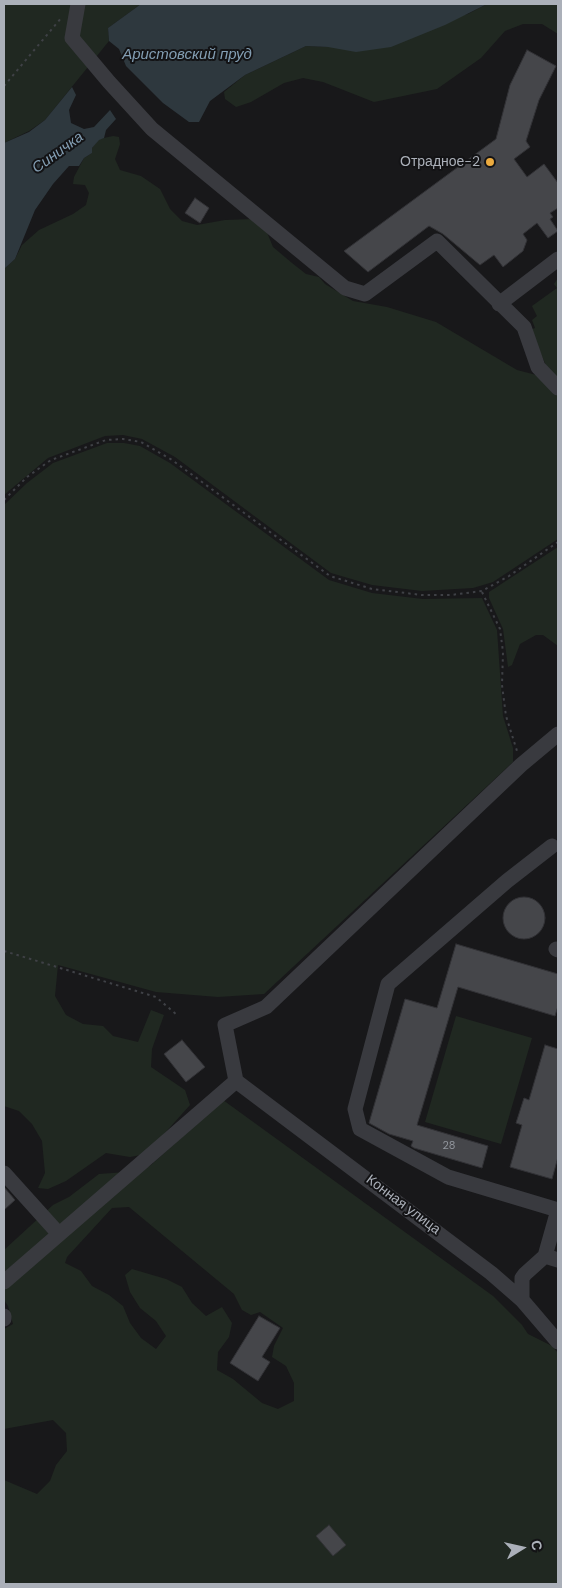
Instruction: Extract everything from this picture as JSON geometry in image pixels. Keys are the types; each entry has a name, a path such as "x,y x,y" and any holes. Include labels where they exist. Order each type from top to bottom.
{"street":[{"path":"72,8 72,38 146,123 345,288 365,294 437,241 524,327 538,367 558,388"},
{"path":"499,304 558,259"},
{"path":"4,1282 58,1233 236,1081 225,1025 266,1007 521,765 558,734"},
{"path":"522,1300 522,1278 552,1258 558,1210 448,1177 360,1129 356,1109 388,984 507,881 556,847"},
{"name":"Конная улица","path":"236,1081 491,1273 522,1300 558,1342"},
{"path":"4,1173 58,1233"}],"path":[{"path":"4,86 72,8"},
{"path":"4,500 27,477 51,460 106,440 123,439 141,442 172,460 330,576 372,589 422,595 451,595 482,591 509,576 558,542"},
{"path":"482,591 500,629 504,652 502,685 506,716 521,765"},
{"path":"4,951 156,997 177,1015"}],"shaded area":[{"path":"4,4 141,4 108,28 109,41 45,120 29,131 4,143"},
{"path":"487,4 558,4 558,34 542,24 523,24 505,31 481,58 437,89 374,102 323,82 303,78 284,83 251,102 236,107 225,99 224,92 245,75 306,46 328,47 468,14"},
{"path":"113,136 119,137 120,144 115,159 120,170 141,176 160,189 170,209 182,221 197,225 225,220 254,219 264,225 273,247 292,263 306,274 319,277 325,284 353,301 387,307 436,322 517,370 544,377 558,392 558,539 493,582 473,588 422,591 372,585 331,573 175,457 142,439 123,435 105,436 48,458 4,495 4,269 15,259 22,245 39,230 73,214 86,205 89,193 85,185 73,184 74,177 84,158 92,153 92,148 99,139"},
{"path":"558,278 558,381 550,374 530,330 535,328 532,320 537,316 532,306 557,288 554,284"},
{"path":"107,443 124,443 140,446 170,463 329,580 372,593 423,599 482,598 497,630 503,716 513,748 513,762 264,994 218,997 156,992 58,965 55,996 66,1015 83,1024 103,1026 113,1036 138,1042 151,1010 164,1015 152,1049 151,1067 185,1090 190,1105 146,1154 130,1157 106,1153 66,1181 48,1189 38,1188 45,1173 42,1141 32,1124 19,1111 4,1106 4,505 27,483 53,463"},
{"path":"558,547 558,646 543,635 536,635 520,644 512,665 508,667 503,629 489,598 489,592"},
{"path":"456,1016 532,1038 501,1144 425,1122"},
{"path":"223,1100 493,1296 522,1325 528,1334 552,1346 558,1353 558,1584 4,1584 4,1480 37,1494 50,1481 56,1465 67,1451 66,1433 53,1420 4,1429 4,1329 13,1324 8,1306 4,1300 4,1250 53,1205 69,1197 99,1174 140,1171 151,1165","holes":["129,1207 234,1294 242,1310 251,1315 260,1312 283,1328 274,1346 272,1357 286,1366 294,1383 294,1401 278,1409 262,1403 233,1379 217,1370 218,1352 229,1337 232,1323 222,1307 206,1316 192,1303 182,1287 166,1279 132,1269 125,1275 130,1292 140,1308 156,1321 166,1336 156,1349 141,1338 130,1323 123,1306 109,1295 92,1286 81,1271 65,1263 67,1257 112,1208"]}],"water":[{"name":"Аристовский пруд","path":"141,4 487,4 445,25 391,47 356,52 328,47 306,46 245,75 210,101 199,122 189,122 163,103 126,66 119,49 109,41 108,28"},
{"name":"Синичка","path":"72,87 76,95 69,110 71,123 84,129 94,127 110,110 116,119 106,130 104,138 99,140 92,148 92,153 84,158 79,166 69,166 53,184 35,210 15,259 4,269 4,143 29,132 45,120"}],"building":[{"name":"Отрадное-2","path":"527,50 556,66 539,100 526,141 530,147 514,159 527,177 544,164 558,183 558,208 550,213 553,217 550,219 558,231 548,238 537,223 523,234 527,240 523,251 503,267 494,255 480,265 443,234 429,226 368,272 344,251 496,139 510,85"},
{"path":"195,198 209,208 200,223 185,213"},
{"path":"524,897 539,903 545,918 539,933 524,939 509,933 503,918 509,903"},
{"path":"456,944 558,974 558,1006 555,1016 458,987 417,1125 488,1146 482,1168 414,1148 411,1146 413,1141 389,1134 369,1123 405,999 437,1008"},
{"path":"182,1040 205,1067 186,1082 164,1054"},
{"path":"545,1045 558,1049 558,1157 552,1179 510,1167 522,1125 516,1123 524,1098 529,1100"},
{"path":"4,1187 15,1200 4,1210"},
{"path":"259,1316 280,1328 262,1357 270,1362 258,1381 230,1363"},
{"path":"329,1525 346,1545 333,1556 316,1536"}],"place":[{"name":"Отрадное-2","path":"490,162"}]}
